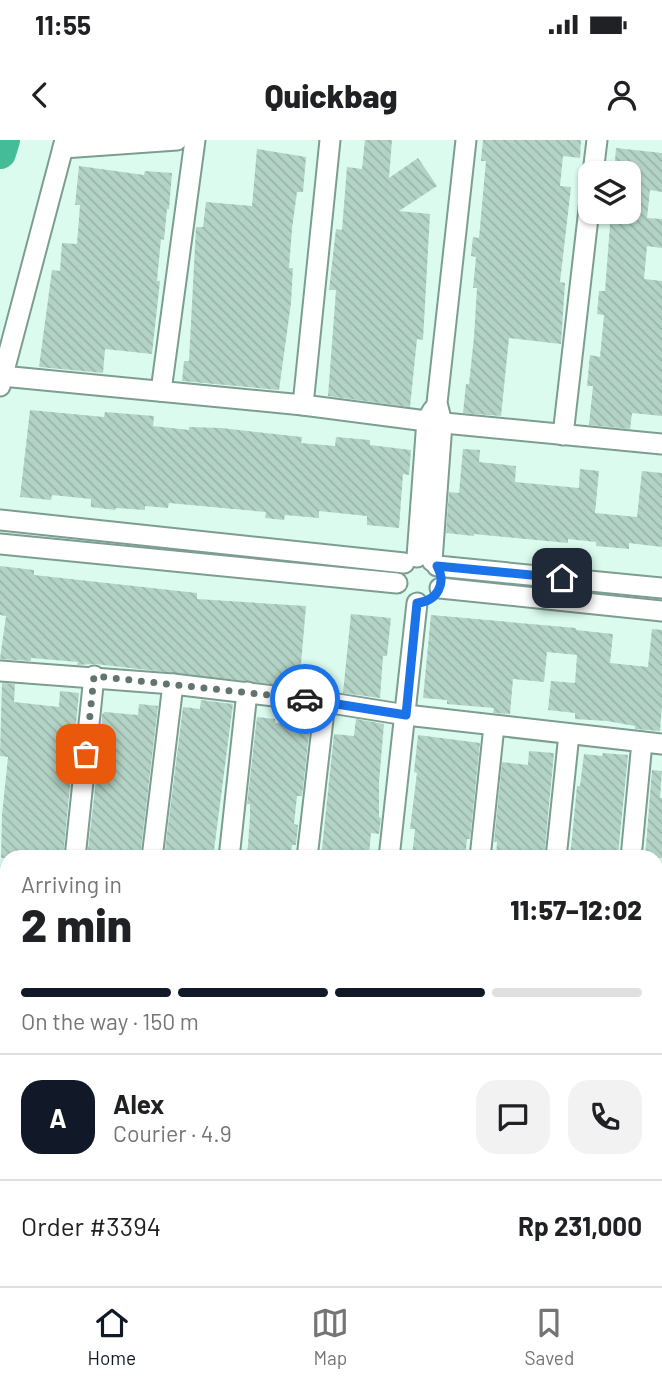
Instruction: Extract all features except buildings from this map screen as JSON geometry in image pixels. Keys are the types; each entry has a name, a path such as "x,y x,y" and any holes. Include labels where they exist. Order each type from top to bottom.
{"street":[{"path":"177,140 64,144 1,381 161,391 303,405 434,422 662,443"},
{"path":"161,391 195,140"},
{"path":"303,405 330,140"},
{"path":"422,562 434,422 466,140"},
{"path":"594,161 597,140"},
{"path":"563,435 587,224"},
{"path":"0,520 662,588"},
{"path":"0,544 397,583"},
{"path":"422,562 441,572 440,587 431,599 417,603 404,596 397,583 397,576 422,562"},
{"path":"440,587 662,611"},
{"path":"390,850 417,603"},
{"path":"0,671 94,676 247,692 406,715 662,744"},
{"path":"76,850 94,676"},
{"path":"153,850 173,684"},
{"path":"230,850 247,692"},
{"path":"308,850 325,702"},
{"path":"481,850 494,726"},
{"path":"557,850 569,734"},
{"path":"632,850 642,742"},
{"path":"458,1286 467,1286"}],"waterway":[{"path":"0,153 4,140"}],"way so far":[{"path":"86,754 94,676 305,699"}],"route":[{"path":"305,699 406,715 417,603 425,602 437,594 442,580 437,566 562,578"}]}
